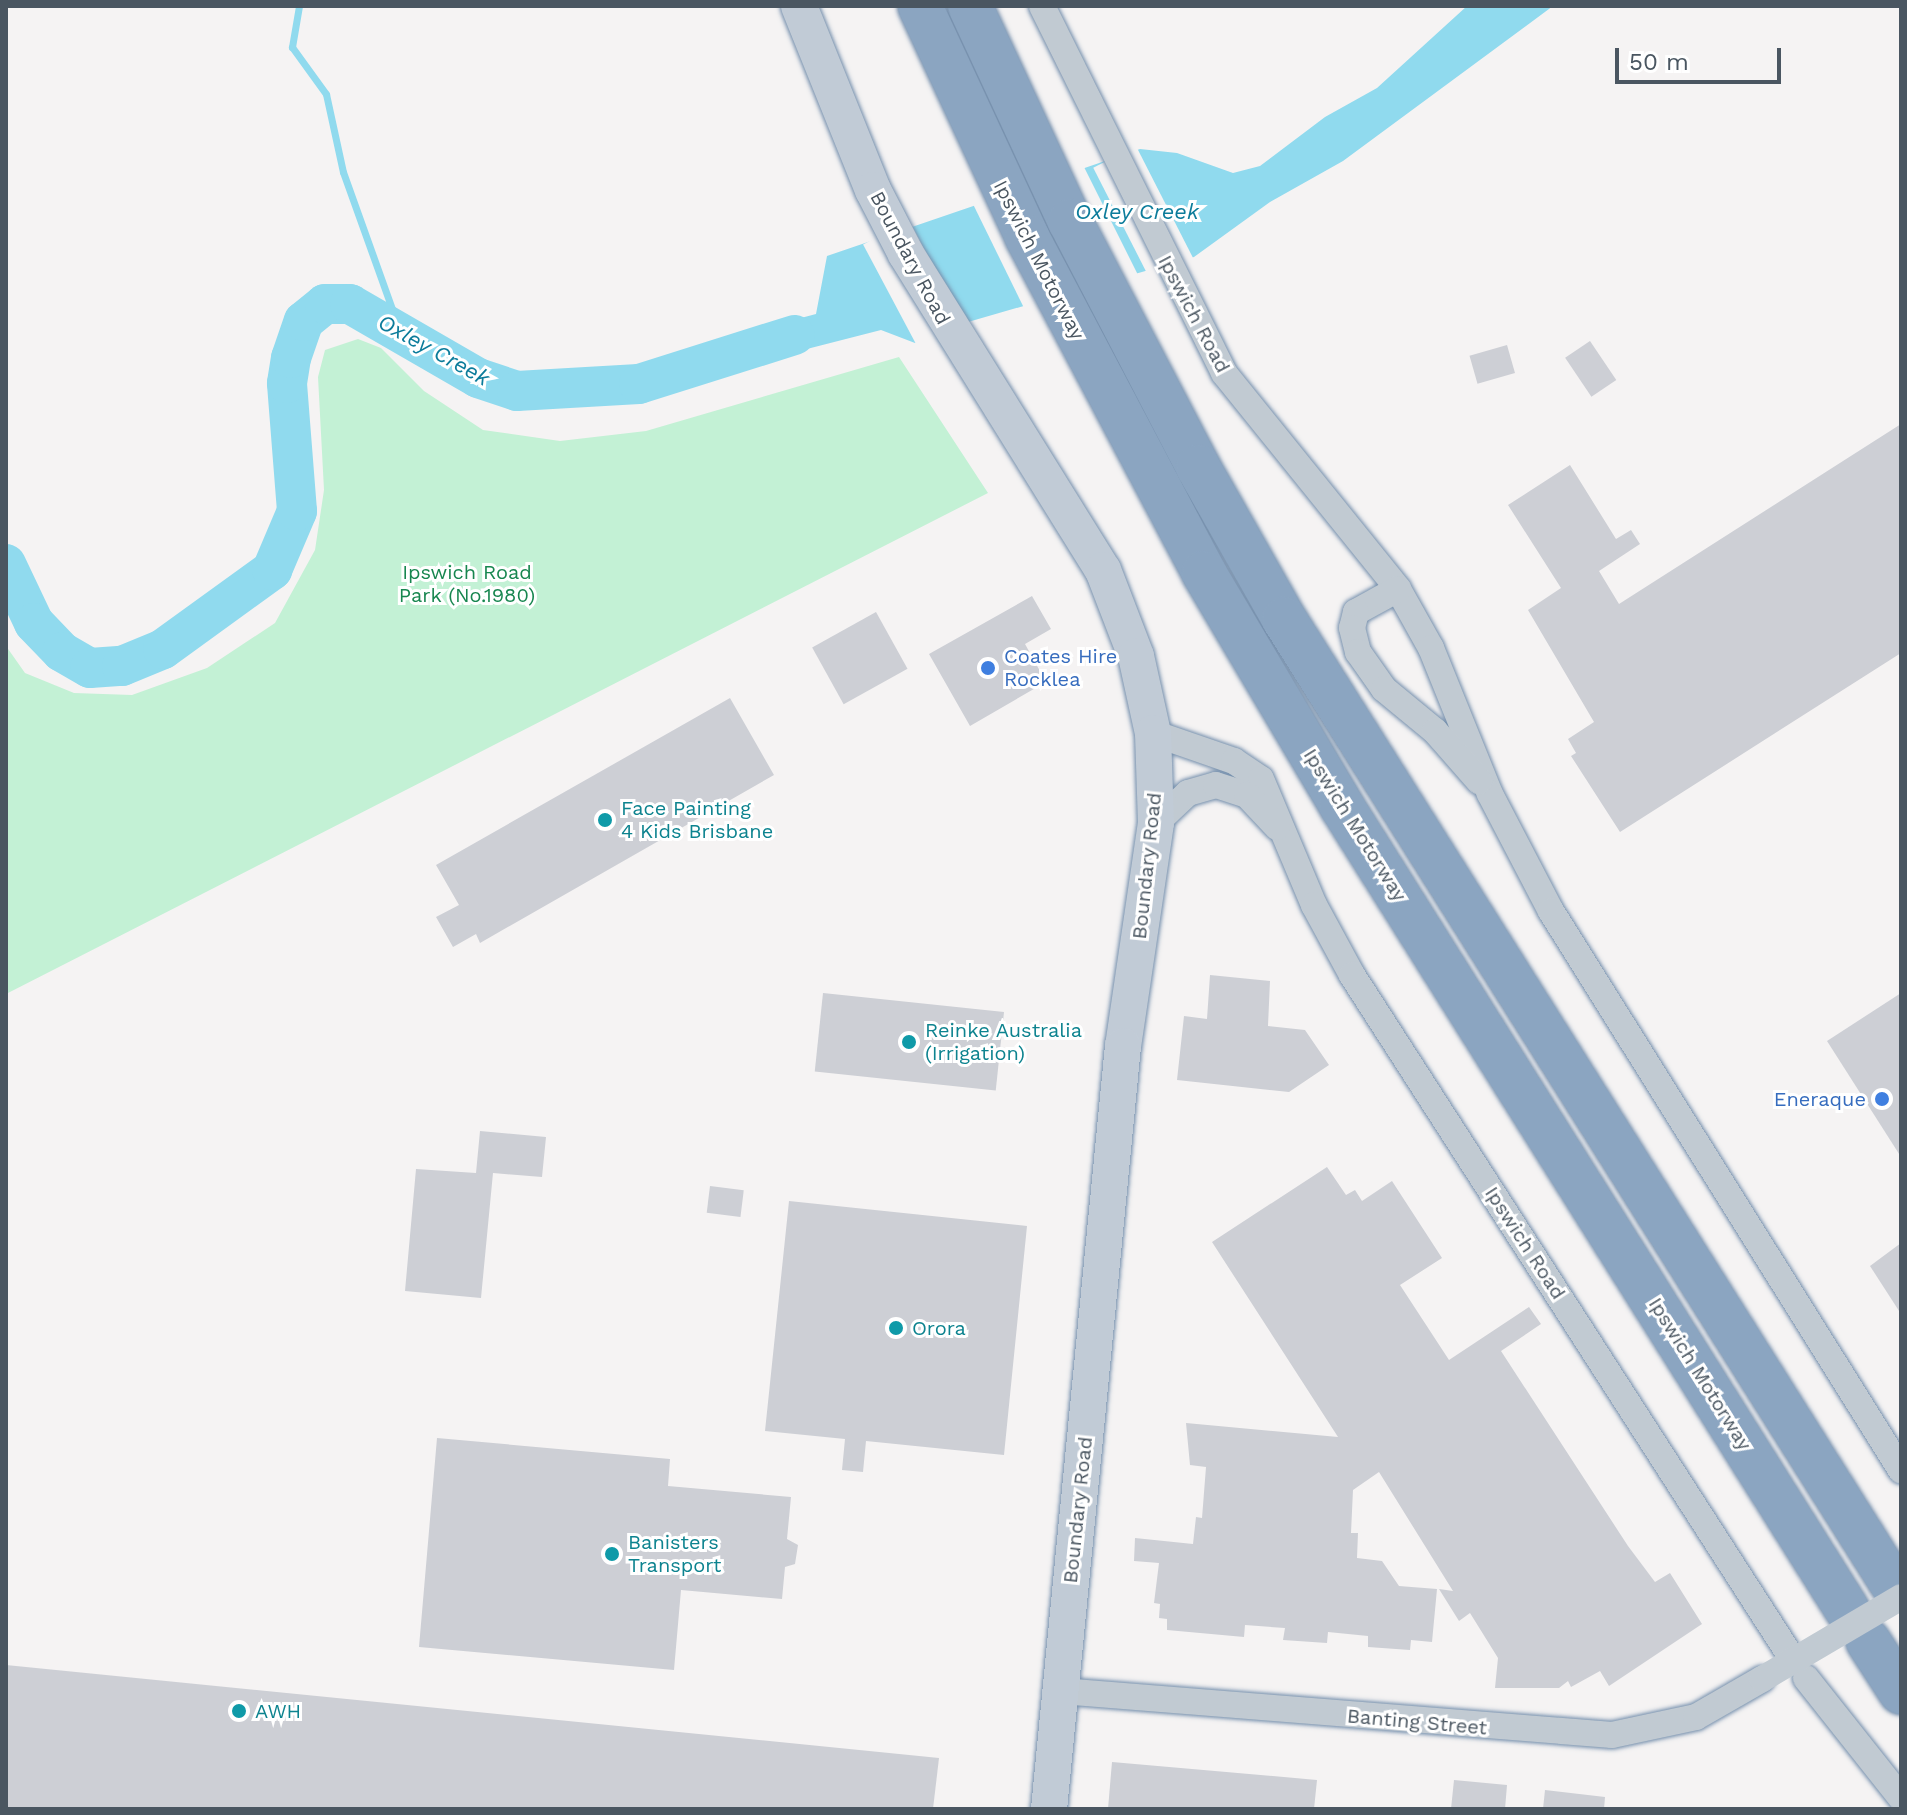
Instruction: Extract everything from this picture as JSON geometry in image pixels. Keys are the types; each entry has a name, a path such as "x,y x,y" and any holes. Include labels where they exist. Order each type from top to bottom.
{"highway":[{"name":"Ipswich Motorway","path":"920,6 986,152 1079,339 1204,573 1317,765 1901,1692"},
{"path":"970,6 1031,139 1124,326 1268,592 1383,783 1897,1591"}],"main road":[{"name":"Boundary Road","path":"799,6 873,190 973,369 1103,570 1136,656 1153,733 1156,823 1123,1046 1049,1809"}],"street":[{"name":"Ipswich Road","path":"1042,6 1188,308 1244,401 1345,518 1398,589 1431,648 1490,794 1522,860 1591,977 1901,1470"},
{"name":"Ipswich Road","path":"1398,589 1366,602 1354,616 1352,636 1360,657 1384,689 1435,731 1490,794"},
{"name":"Ipswich Road","path":"1153,733 1251,769 1269,790 1279,830 1352,975 1786,1649"},
{"name":"Ipswich Road","path":"1156,823 1188,793 1216,785 1247,795 1279,830"},
{"name":"Banting Street","path":"1061,1691 1612,1735 1696,1717 1762,1679 1897,1591"},
{"path":"1806,1678 1901,1798"}],"green space":[{"name":"Ipswich Road Park (No.1980)","path":"358,339 381,348 424,391 483,430 560,441 646,431 899,357 988,493 6,994 6,646 25,673 74,693 132,695 207,668 275,623 315,550 324,490 318,377 325,350"}],"water":[{"name":"Oxley Creek","path":"1467,6 1553,6 1343,161 1270,202 1194,257 968,322 915,343 881,330 748,364 736,335 816,314 827,256 1140,149 1177,153 1233,173 1260,166 1325,117 1377,88"}],"pier":[{"path":"1136,146 1195,261 1152,283 1093,168"},
{"path":"1082,163 1139,277 1025,310 971,200"},
{"path":"909,220 966,328 920,352 863,244"}],"building":[{"path":"1590,341 1616,380 1591,397 1565,358"},
{"path":"1507,345 1515,373 1478,384 1470,356"},
{"path":"1901,424 1901,653 1620,832 1571,756 1576,753 1568,739 1594,722 1528,610 1561,588 1508,505 1570,465 1616,539 1631,530 1640,544 1599,571 1619,604"},
{"name":"Coates Hire Rocklea","path":"1032,596 1051,629 1025,644 1046,682 970,726 929,654"},
{"path":"876,612 908,669 844,704 812,647"},
{"name":"Face Painting 4 Kids Brisbane","path":"730,698 774,775 480,943 476,934 453,947 436,917 459,905 436,865"},
{"path":"1210,975 1270,981 1268,1026 1305,1030 1329,1065 1289,1092 1177,1080 1184,1016 1207,1019"},
{"name":"Reinke Australia (Irrigation)","path":"823,993 1004,1012 996,1091 815,1072"},
{"name":"Eneraque","path":"1901,993 1901,1157 1827,1041"},
{"path":"480,1131 546,1137 542,1177 493,1173 481,1298 405,1291 416,1169 476,1173"},
{"path":"1327,1167 1346,1195 1355,1190 1362,1201 1392,1181 1442,1258 1400,1285 1449,1360 1529,1307 1541,1324 1501,1351 1628,1546 1655,1582 1670,1573 1702,1624 1609,1686 1600,1671 1571,1687 1568,1681 1559,1688 1495,1688 1498,1658 1470,1613 1459,1621 1439,1589 1453,1591 1379,1472 1353,1490 1351,1533 1358,1533 1357,1558 1382,1561 1399,1586 1437,1589 1432,1642 1411,1640 1410,1650 1368,1647 1368,1636 1328,1632 1327,1643 1283,1640 1285,1628 1245,1625 1244,1637 1167,1630 1167,1619 1159,1618 1160,1604 1154,1603 1159,1563 1134,1561 1135,1538 1193,1544 1196,1517 1202,1518 1206,1467 1190,1465 1186,1423 1338,1437 1212,1242"},
{"path":"710,1186 744,1190 740,1217 707,1213"},
{"name":"Orora","path":"789,1201 1027,1226 1004,1455 866,1441 863,1472 842,1470 845,1439 765,1431"},
{"path":"1901,1243 1901,1314 1870,1266"},
{"name":"Banisters Transport","path":"437,1438 670,1459 668,1486 791,1497 787,1539 798,1545 795,1564 785,1567 782,1599 681,1590 674,1670 419,1647"},
{"name":"AWH","path":"6,1665 939,1758 933,1809 6,1809"},
{"path":"1112,1762 1317,1780 1314,1809 1108,1809"},
{"path":"1454,1780 1507,1785 1505,1809 1451,1809"},
{"path":"1545,1790 1605,1797 1604,1809 1543,1809"}],"waterway":[{"path":"299,6 292,47 326,94 343,172 400,331"},
{"name":"Oxley Creek","path":"6,564 34,623 62,652 90,668 122,666 163,649 272,570 297,511 287,383 291,358 304,321 325,304 350,304 478,378 517,391 639,384 794,335"}],"place":[{"name":"Coates Hire Rocklea","path":"988,668"},
{"name":"Face Painting 4 Kids Brisbane","path":"605,820"},
{"name":"Reinke Australia (Irrigation)","path":"909,1042"},
{"name":"Eneraque","path":"1882,1099"},
{"name":"Orora","path":"896,1328"},
{"name":"Banisters Transport","path":"612,1554"},
{"name":"AWH","path":"239,1711"}]}
